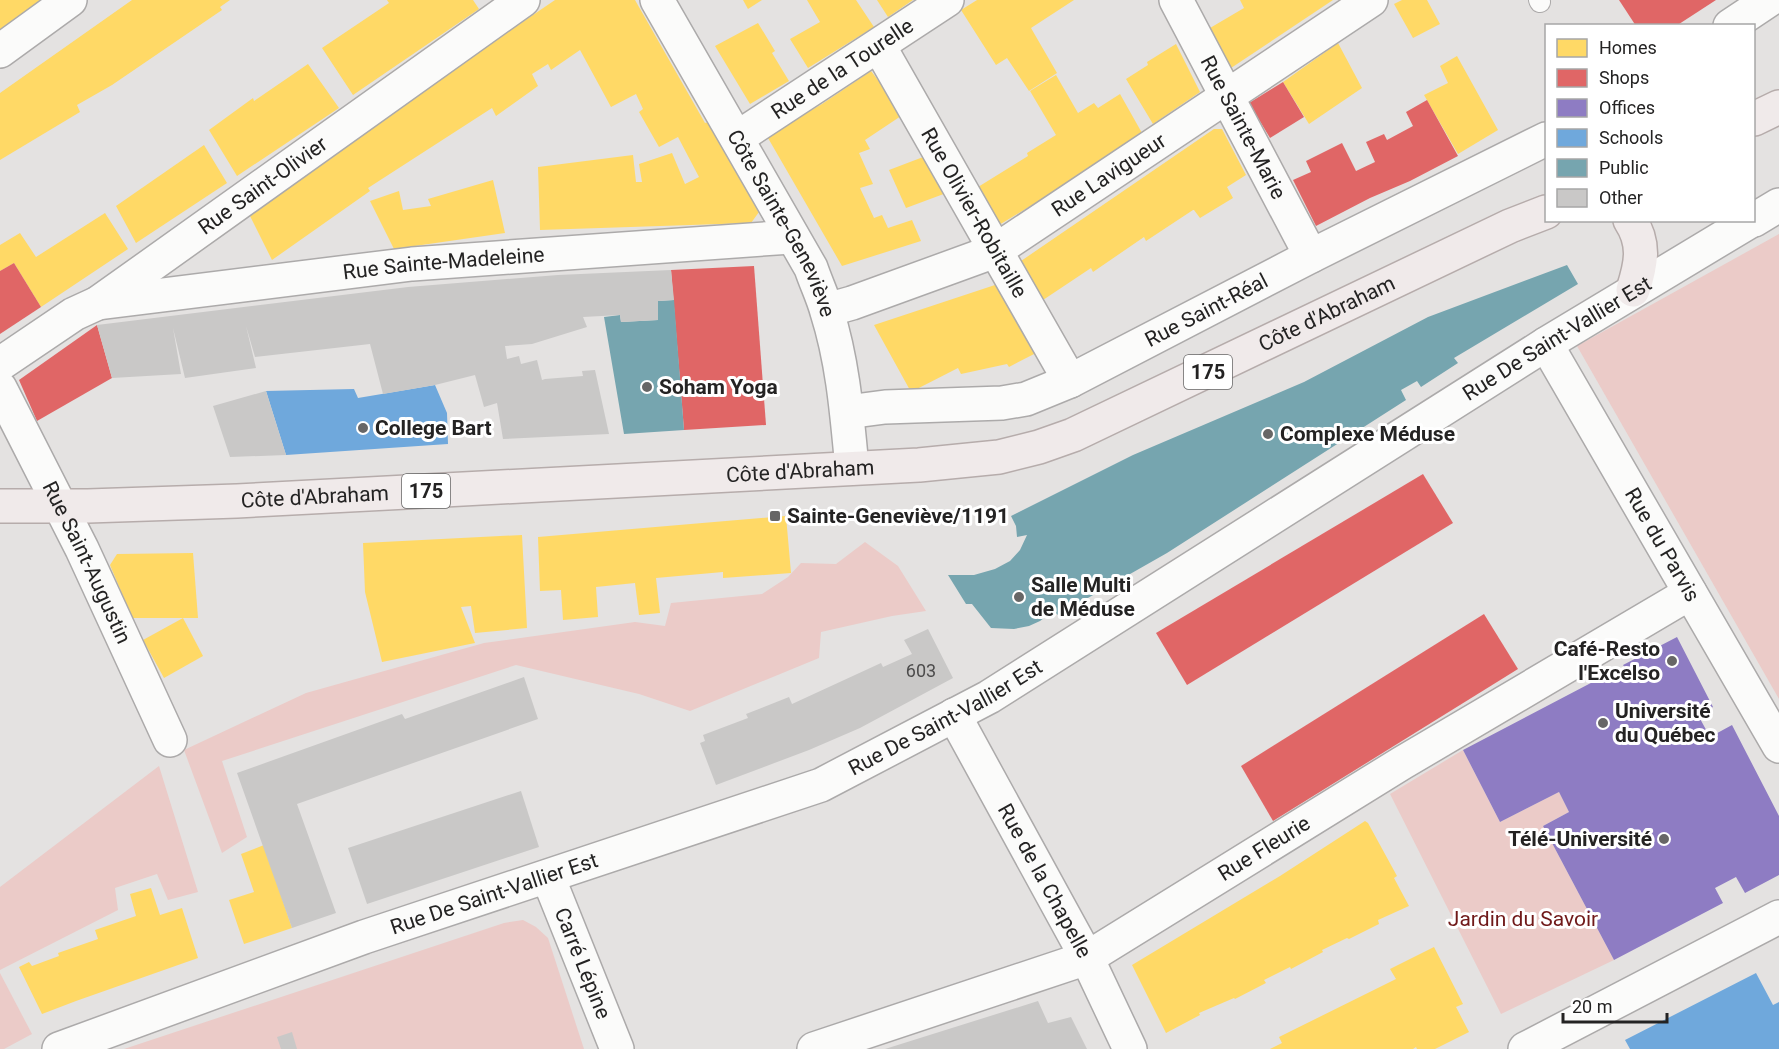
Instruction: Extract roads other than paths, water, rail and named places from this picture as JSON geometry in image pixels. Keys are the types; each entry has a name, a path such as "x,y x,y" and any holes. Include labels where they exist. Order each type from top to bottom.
{"main road":[{"path":"1755,119 1779,107"},
{"name":"Côte d'Abraham","path":"0,506 237,501 919,465 999,457 1074,435 1510,226 1545,212"},
{"path":"1631,222 1641,243 1641,265 1633,290"}],"street":[{"path":"0,51 70,0"},
{"name":"Rue Saint-Olivier","path":"0,364 74,314 98,303 523,0"},
{"name":"Côte Sainte-Geneviève","path":"657,0 791,237 811,268 827,310 838,353 847,412 852,468"},
{"name":"Rue de la Tourelle","path":"737,138 947,0"},
{"name":"Rue Sainte-Marie","path":"1176,0 1311,256"},
{"name":"Rue Lavigueur","path":"827,310 995,251 1371,0"},
{"path":"1733,24 1769,0"},
{"name":"Rue Olivier-Robitaille","path":"879,46 1070,381"},
{"name":"Rue Saint-Réal","path":"847,412 885,406 1002,403 1026,399 1070,381 1311,256 1545,139"},
{"name":"Rue De Saint-Vallier Est","path":"1755,219 1779,205"},
{"name":"Rue De Saint-Vallier Est","path":"58,1049 364,937 821,785 989,697 1546,344 1750,222"},
{"name":"Rue Sainte-Madeleine","path":"98,303 412,264 791,237"},
{"name":"Rue du Parvis","path":"1546,344 1779,746"},
{"name":"Rue Saint-Augustin","path":"0,388 82,549 170,740"},
{"name":"Rue Fleurie","path":"814,1049 1087,958 1402,763 1690,593"},
{"name":"Rue de la Chapelle","path":"954,714 1087,958 1130,1049"},
{"name":"Carré Lépine","path":"548,877 617,1049"},
{"path":"1524,1049 1779,917"}],"place":[{"name":"Soham Yoga","path":"647,387"},
{"name":"College Bart","path":"363,428"},
{"name":"Complexe Méduse","path":"1268,434"},
{"name":"Sainte-Geneviève/1191","path":"775,516"},
{"name":"Salle Multi de Méduse","path":"1019,597"},
{"name":"Café-Resto l'Excelso","path":"1672,661"},
{"name":"Université du Québec","path":"1603,723"},
{"name":"Télé-Université","path":"1664,839"}],"park label":[{"name":"Jardin du Savoir","path":"1523,919"}]}
